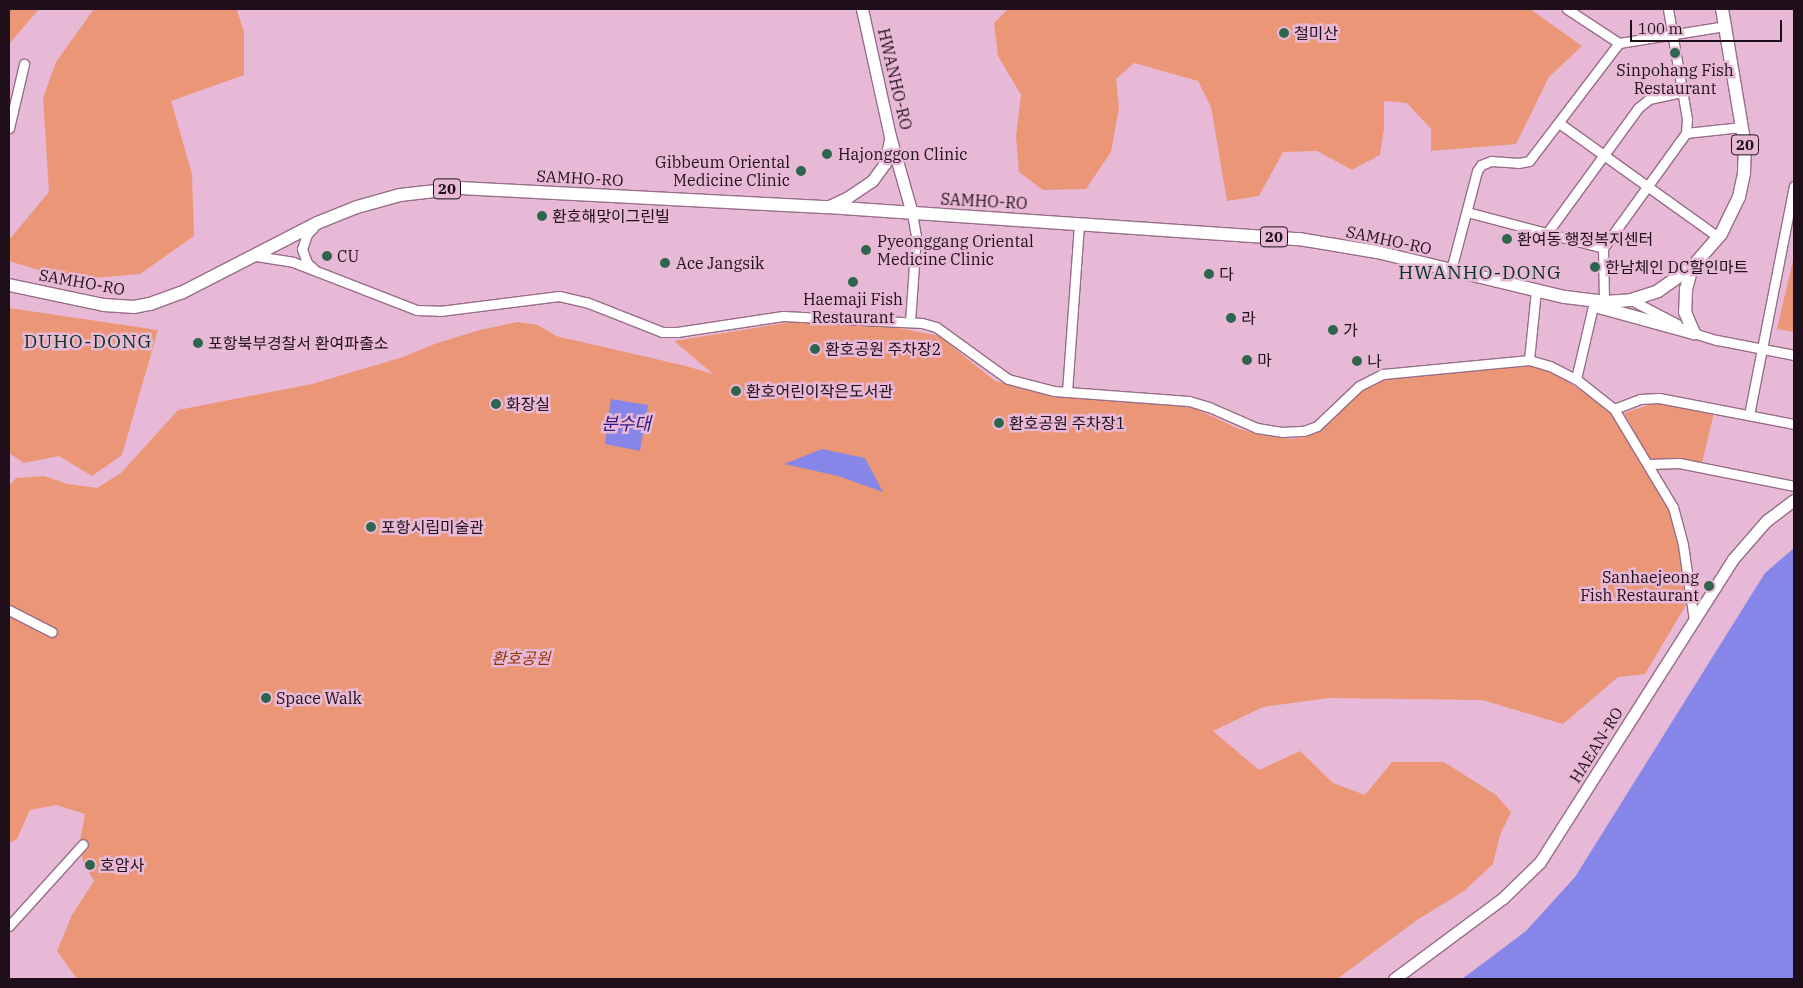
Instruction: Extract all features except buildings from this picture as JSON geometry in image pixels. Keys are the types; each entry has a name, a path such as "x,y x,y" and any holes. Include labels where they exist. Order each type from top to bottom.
{"main road":[{"name":"20","path":"1598,304 1631,300 1658,291 1692,267 1718,237 1735,210 1742,185 1745,160 1742,127 1722,9"},
{"name":"SAMHO-RO","path":"9,285 104,305 134,306 150,304 180,293 317,223 357,207 400,195 462,188 827,207 1299,239 1377,252 1598,304 1694,333"},
{"path":"1692,267 1686,289 1685,312 1694,333"}],"street":[{"name":"HWANHO-RO","path":"862,9 890,136 912,213"},
{"path":"1567,9 1619,43 1725,26"},
{"path":"1576,379 1598,304 1603,248 1686,133 1687,119 1668,9"},
{"path":"1451,270 1481,166 1492,161 1518,163 1529,161 1619,43"},
{"path":"9,128 24,64"},
{"path":"1547,233 1644,103 1649,99 1682,92"},
{"path":"1559,123 1603,157 1718,237"},
{"path":"1686,133 1742,127"},
{"path":"827,207 848,197 872,181 885,163 890,136"},
{"path":"1748,415 1794,186"},
{"path":"1467,212 1603,248"},
{"path":"910,322 916,236 912,213"},
{"path":"315,270 307,263 302,249 307,234 317,223"},
{"path":"1067,392 1079,223"},
{"path":"254,256 280,258 417,310 440,311 560,296 586,302 662,332 678,332 783,316 910,322 936,326 1008,379 1067,392 1189,401 1209,407 1257,428 1294,432 1317,426 1359,386 1375,377 1529,360 1550,366 1576,379 1614,409 1667,495 1677,518 1694,620"},
{"path":"1529,360 1536,290"},
{"path":"1631,300 1694,333 1794,355"},
{"path":"1614,409 1640,399 1654,398 1794,424"},
{"path":"1648,464 1679,463 1794,486"},
{"name":"HAEAN-RO","path":"1394,979 1503,898 1540,862 1743,545 1766,521 1794,500"},
{"path":"9,610 52,632"},
{"path":"9,926 83,844"}],"green space":[{"path":"9,9 39,9 9,44"},
{"path":"94,9 239,9 237,11 244,31 244,75 171,101 192,174 194,236 140,274 71,280 9,261 9,240 49,192 43,98 56,62"},
{"path":"1008,9 1530,9 1582,46 1549,77 1516,144 1431,151 1431,129 1407,103 1384,101 1384,129 1380,155 1352,170 1317,151 1283,152 1259,196 1227,201 1211,107 1198,81 1134,63 1116,79 1119,108 1111,152 1086,189 1043,190 1019,172 1016,136 1021,95 998,56 994,23"},
{"path":"1794,256 1794,332 1777,329"},
{"path":"9,308 158,330 122,455 92,476 59,456 24,463 9,453"},
{"name":"환호공원","path":"517,322 538,325 556,336 713,374 674,341 791,322 894,327 939,336 995,381 1055,396 1192,407 1239,429 1261,435 1291,439 1305,437 1319,431 1360,392 1382,379 1523,365 1541,368 1558,375 1598,402 1614,417 1668,506 1676,527 1686,605 1645,674 1618,677 1563,724 1482,700 1329,698 1263,707 1213,731 1259,770 1300,751 1333,783 1365,795 1392,762 1444,762 1496,795 1511,812 1500,835 1493,864 1464,891 1417,920 1337,979 77,979 57,951 72,915 94,881 83,862 80,841 85,814 56,805 30,810 17,839 9,843 9,486 16,478 44,476 68,484 97,488 121,473 178,410 312,384 403,357 437,343 480,330"},
{"path":"1655,403 1714,413 1702,463 1676,458 1650,459 1624,413"}],"water":[{"name":"분수대","path":"611,399 648,405 640,451 605,444"},
{"path":"822,449 865,458 883,492 838,476 784,464"},
{"path":"1794,548 1794,979 1462,979 1526,931 1575,877 1765,573"}],"place":[{"name":"철미산","path":"1284,33"},
{"name":"Sinpohang Fish Restaurant","path":"1675,53"},
{"name":"Hajonggon Clinic","path":"827,154"},
{"name":"Gibbeum Oriental Medicine Clinic","path":"801,171"},
{"name":"환호해맞이그린빌","path":"542,216"},
{"name":"환여동 행정복지센터","path":"1507,239"},
{"name":"Pyeonggang Oriental Medicine Clinic","path":"866,250"},
{"name":"CU","path":"327,256"},
{"name":"Ace Jangsik","path":"665,263"},
{"name":"한남체인 DC할인마트","path":"1595,267"},
{"name":"다","path":"1209,274"},
{"name":"Haemaji Fish Restaurant","path":"853,282"},
{"name":"라","path":"1231,318"},
{"name":"가","path":"1333,330"},
{"name":"포항북부경찰서 환여파출소","path":"198,343"},
{"name":"환호공원 주차장2","path":"815,349"},
{"name":"마","path":"1247,360"},
{"name":"나","path":"1357,361"},
{"name":"환호어린이작은도서관","path":"736,391"},
{"name":"화장실","path":"496,404"},
{"name":"환호공원 주차장1","path":"999,423"},
{"name":"포항시립미술관","path":"371,527"},
{"name":"Sanhaejeong Fish Restaurant","path":"1709,586"},
{"name":"Space Walk","path":"266,698"},
{"name":"호암사","path":"90,865"}],"district":[{"name":"HWANHO-DONG","path":"1480,273"},
{"name":"DUHO-DONG","path":"88,342"}]}
